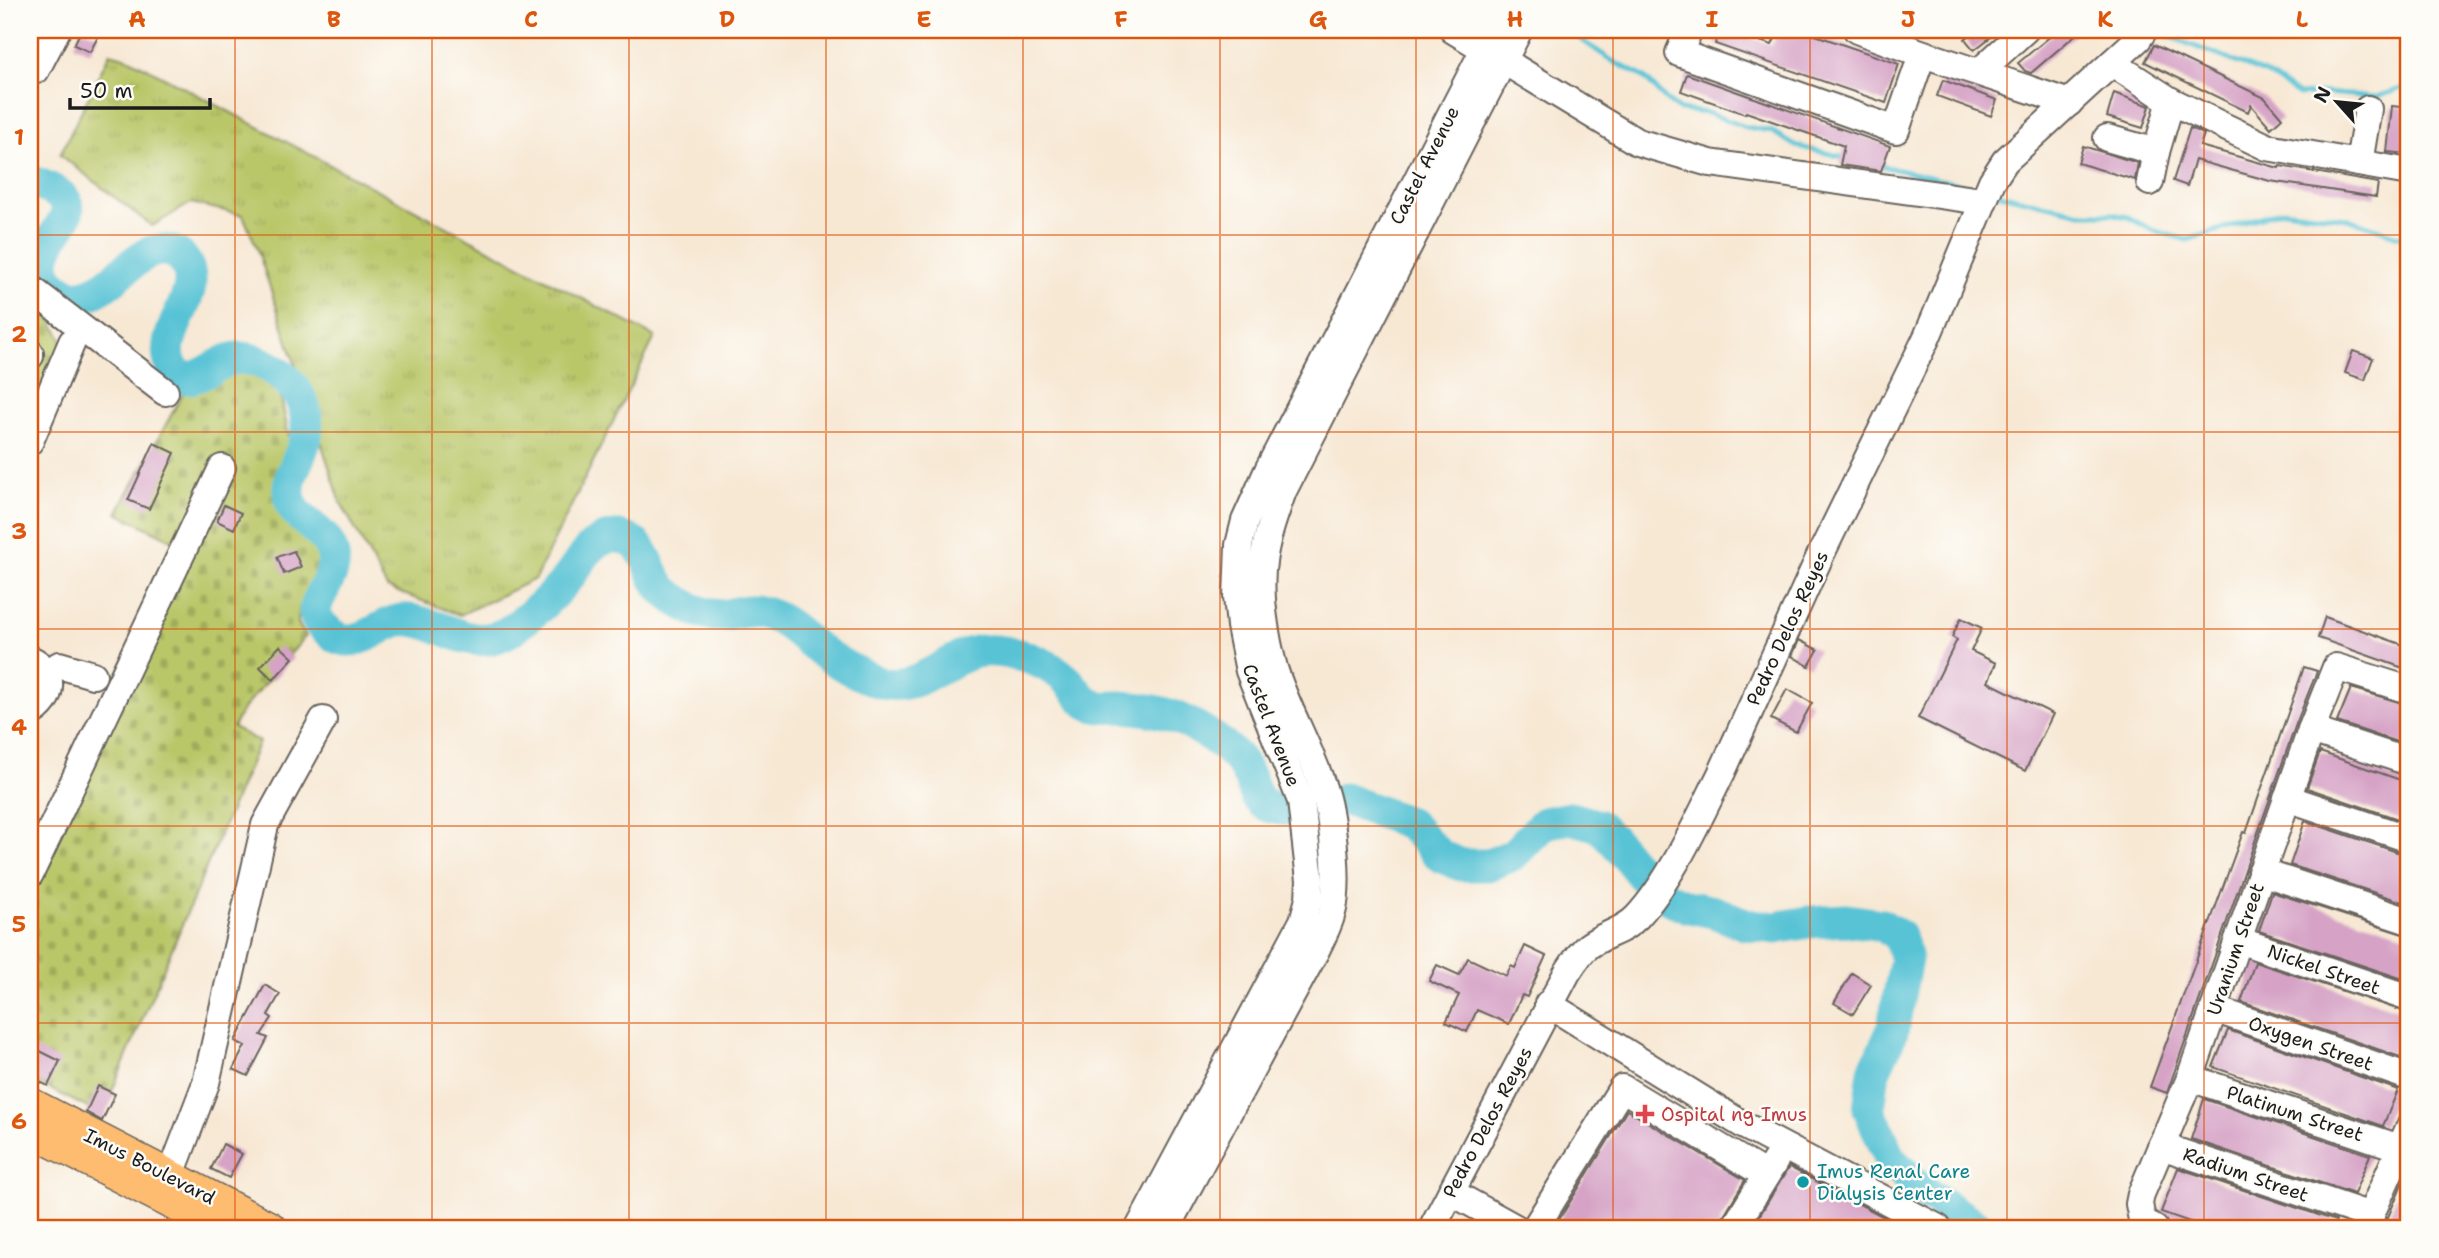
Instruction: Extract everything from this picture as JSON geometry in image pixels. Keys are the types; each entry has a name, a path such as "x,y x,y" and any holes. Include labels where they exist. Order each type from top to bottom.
{"main road":[{"name":"Imus Boulevard","path":"30,1104 166,1187 221,1228"},
{"name":"Imus Boulevard","path":"30,1130 270,1228"}],"street":[{"path":"36,70 57,30"},
{"path":"1453,30 1494,46 1637,142 1710,163 1982,201"},
{"name":"Castel Avenue","path":"1139,1228 1303,921 1310,899 1309,861 1301,801 1249,671 1244,649 1236,572 1245,521 1268,470 1494,46 1519,30"},
{"path":"1689,30 1679,53 1896,130 1922,55"},
{"path":"1857,30 1922,55 1980,71 2068,103"},
{"path":"1980,71 2025,30"},
{"name":"Pedro Delos Reyes","path":"1432,1228 1548,1004 1567,973 1585,948 1599,939 1617,933 1635,920 1647,906 1723,772 1821,554 1927,337 1992,181 2006,161 2138,39 2144,30"},
{"name":"Castel Avenue","path":"1166,1228 1313,956 1325,932 1335,900 1333,844 1324,791 1274,668 1269,646 1262,592 1262,566 1273,521 1283,491 1494,46"},
{"path":"2112,63 2171,101 2267,147 2409,172"},
{"path":"2150,182 2155,152 2171,101"},
{"path":"2359,163 2368,109"},
{"path":"2107,138 2155,152"},
{"path":"30,288 165,392"},
{"path":"30,441 72,342"},
{"path":"30,874 222,468"},
{"path":"30,713 39,709 49,693 38,666 59,665 93,675"},
{"name":"Uranium Street","path":"2152,1228 2142,1220 2139,1205 2190,1078 2311,730 2336,667 2409,690"},
{"path":"166,1187 206,1083 265,825 323,720"},
{"path":"2311,730 2409,762"},
{"path":"2287,798 2409,839"},
{"path":"2261,872 2409,921"},
{"name":"Nickel Street","path":"2238,940 2409,998"},
{"path":"1548,1004 1783,1147 1938,1228"},
{"name":"Oxygen Street","path":"2214,1009 2409,1077"},
{"name":"Platinum Street","path":"2190,1078 2405,1138"},
{"path":"1535,1228 1622,1088 1766,1175"},
{"path":"2368,1222 2405,1138"},
{"name":"Radium Street","path":"2161,1146 2368,1222"},
{"path":"1734,1228 1783,1147"},
{"path":"1451,1192 1517,1228"}],"green space":[{"path":"110,53 128,58 655,337 535,579 460,615 387,588 341,503 257,248 243,215 191,203 152,226 60,155"},
{"path":"30,294 46,310 65,345 30,421"},
{"path":"231,366 255,369 270,377 280,393 291,447 278,494 295,524 320,536 326,544 299,617 298,622 306,636 243,709 233,727 259,742 102,1115 30,1079 30,862 178,543 117,513 185,390"}],"building":[{"path":"81,30 99,35 90,52 74,45"},
{"path":"1720,30 1772,45 1779,30 1801,30 1899,64 1886,103 1715,44"},
{"path":"1976,30 2000,30 1974,50 1965,39"},
{"path":"2058,30 2081,30 2031,73 2025,71 2018,63"},
{"path":"2154,45 2265,98 2282,118 2271,128 2251,105 2248,112 2145,62"},
{"path":"1687,74 1890,146 1881,171 1840,165 1844,146 1681,91"},
{"path":"1943,80 1997,100 1991,116 1937,96"},
{"path":"2114,93 2150,106 2143,128 2107,117"},
{"path":"2392,106 2409,108 2409,154 2387,152"},
{"path":"2190,128 2204,134 2200,146 2279,168 2280,166 2378,183 2376,197 2270,181 2195,160 2187,186 2173,181"},
{"path":"2083,146 2138,163 2135,180 2078,163"},
{"path":"2353,351 2373,358 2365,380 2345,373"},
{"path":"154,443 175,453 149,509 128,500"},
{"path":"224,505 241,513 234,529 217,521"},
{"path":"294,551 301,567 284,574 277,557"},
{"path":"2325,617 2409,647 2409,670 2318,638"},
{"path":"1961,618 1982,628 1971,651 1996,663 1988,682 2053,714 2025,771 1918,718 1957,640 1952,637"},
{"path":"1799,640 1818,650 1809,666 1792,656"},
{"path":"280,646 293,658 273,680 260,667"},
{"path":"2304,667 2317,671 2167,1093 2150,1087 2243,832 2246,833"},
{"path":"2351,688 2409,705 2409,746 2337,722"},
{"path":"1787,689 1812,703 1796,732 1771,719"},
{"path":"2320,752 2409,783 2407,822 2307,788"},
{"path":"2305,821 2409,856 2409,904 2290,865"},
{"path":"2272,892 2409,936 2409,981 2259,931"},
{"path":"1525,946 1546,956 1527,997 1522,995 1509,1024 1477,1010 1467,1032 1446,1022 1459,995 1429,981 1437,965 1459,975 1468,958 1506,976 1511,966 1515,968"},
{"path":"2255,962 2409,1013 2409,1060 2241,1002"},
{"path":"1852,973 1871,985 1853,1014 1834,1003"},
{"path":"265,985 280,994 268,1015 272,1018 261,1035 268,1038 248,1076 233,1069 245,1046 235,1041"},
{"path":"2228,1030 2398,1090 2383,1126 2213,1067"},
{"path":"30,1046 60,1061 48,1086 30,1077"},
{"path":"98,1086 115,1094 102,1121 86,1112"},
{"path":"2204,1099 2370,1155 2354,1194 2191,1139"},
{"path":"1627,1110 1745,1180 1718,1228 1566,1228 1557,1223"},
{"path":"223,1144 242,1154 229,1178 211,1169"},
{"name":"Imus Renal Care Dialysis Center","path":"1789,1167 1905,1228 1752,1228"},
{"path":"2409,1167 2409,1228 2382,1228 2386,1222"},
{"path":"2178,1168 2336,1221 2333,1228 2207,1228 2161,1212"}],"waterway":[{"path":"1582,30 1580,39 1614,62 1644,77 1680,110 1707,113 1746,127 1771,131 1796,146 1848,158"},
{"path":"2152,30 2267,74 2299,95 2326,93 2376,97 2406,87 2409,30"},
{"path":"1878,165 1967,186"},
{"path":"30,181 52,190 64,199 68,208 47,248 44,261 46,278 57,287 73,296 89,294 101,289 142,256 153,251 171,251 182,258 190,276 189,290 168,349 173,368 187,378 204,374 229,360 247,359 267,365 298,393 306,418 307,432 291,477 290,499 298,514 319,532 330,546 333,566 315,612 318,621 337,637 351,640 360,638 401,620 424,623 474,639 500,636 521,623 549,598 593,546 609,538 618,537 637,546 662,588 687,606 712,615 752,611 770,615 791,627 835,661 879,682 893,685 906,683 969,654 982,651 1004,652 1039,662 1059,673 1092,705 1144,709 1175,717 1206,733 1236,757 1260,801 1288,810"},
{"path":"2000,194 2085,214 2128,217 2152,230 2187,240 2283,210 2346,218 2409,240"},
{"path":"1344,799 1409,823 1440,856 1461,865 1488,865 1513,855 1544,823 1570,818 1599,826 1645,879 1668,898 1689,907 1714,912 1745,924 1775,928 1809,922 1847,920 1882,925 1899,936 1906,959 1892,1032 1874,1071 1869,1109 1891,1160 1921,1190 1980,1228"}],"place":[{"name":"Ospital ng Imus","path":"1645,1114"},
{"name":"Imus Renal Care Dialysis Center","path":"1803,1182"}]}
